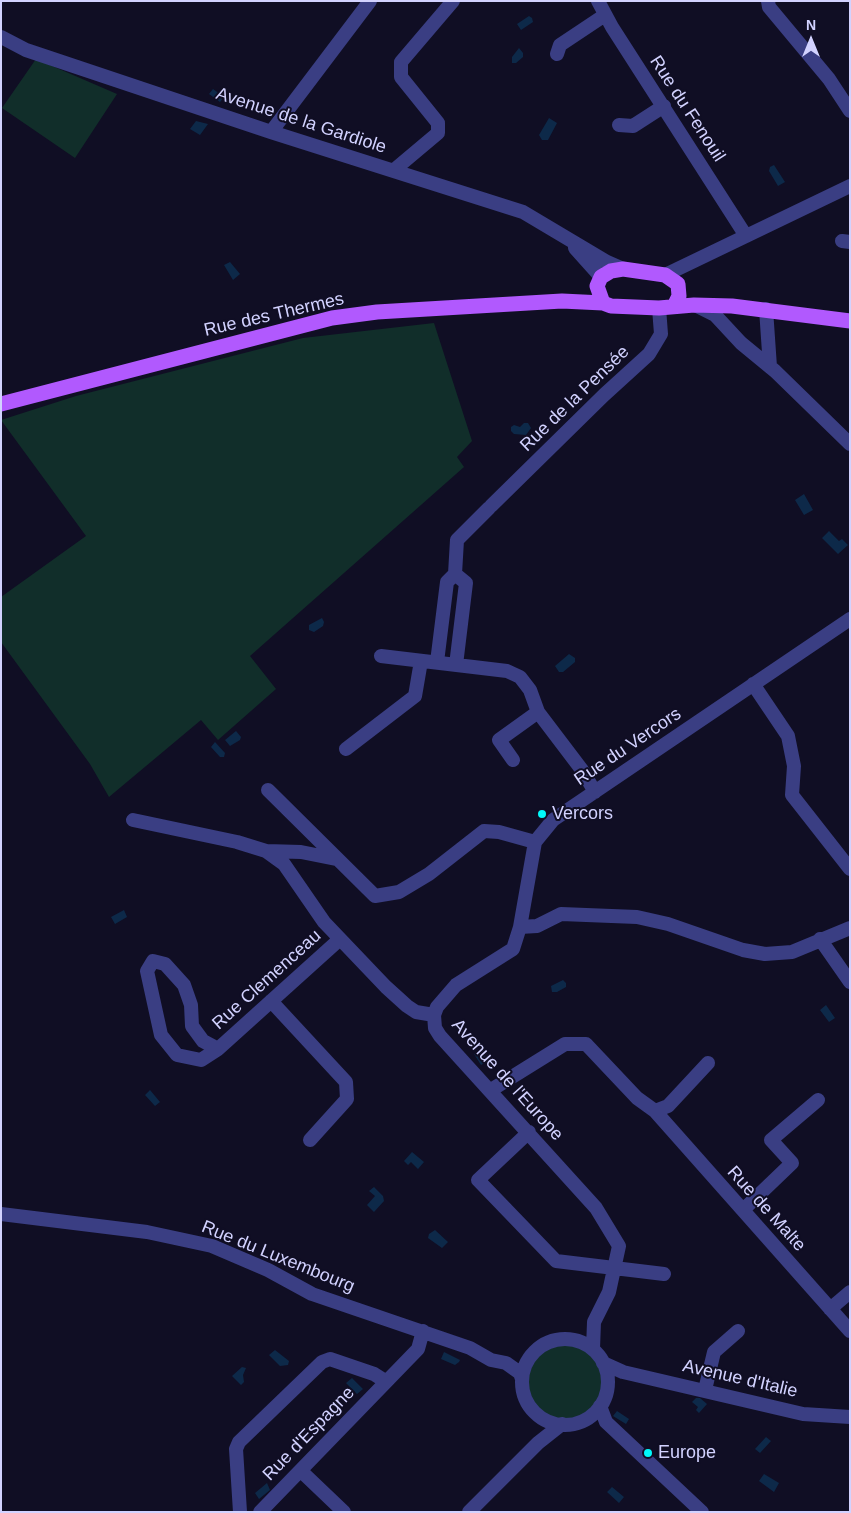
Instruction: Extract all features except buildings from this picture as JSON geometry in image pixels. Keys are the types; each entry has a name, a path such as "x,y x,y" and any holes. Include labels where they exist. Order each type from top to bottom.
{"main road":[{"path":"623,268 665,275 673,298 694,305 766,309 850,321"},
{"name":"Rue des Thermes","path":"562,301 599,282 610,271 623,268"},
{"path":"599,282 603,303"},
{"name":"Rue des Thermes","path":"1,404 332,318 377,312 562,301 603,303 673,298"}],"street":[{"path":"271,132 370,1"},
{"path":"394,170 438,133 438,123 401,77 401,62 452,1"},
{"name":"Rue du Fenouil","path":"598,1 605,15 746,236"},
{"path":"768,1 769,7 829,79 850,111"},
{"path":"557,54 560,45 605,15"},
{"name":"Avenue de la Gardiole","path":"1,37 26,50 271,132 523,212 607,262 623,268"},
{"path":"619,125 633,126 664,106"},
{"path":"665,275 690,265 850,186"},
{"name":"Avenue de la Gardiole","path":"561,233 599,282"},
{"path":"673,298 690,265"},
{"name":"Rue de la Pensée","path":"455,574 457,540 604,394 649,354 661,334 673,298"},
{"path":"694,305 715,316 741,343 770,367 850,444"},
{"path":"766,309 770,367"},
{"path":"438,662 447,582 455,574 466,583 456,665"},
{"name":"Rue du Vercors","path":"434,1015 436,1008 456,985 513,949 520,927 535,842 553,820 850,619"},
{"path":"381,656 507,671 520,677 530,690 538,712 582,770 595,792"},
{"path":"346,750 414,696 421,661"},
{"path":"753,684 788,736 794,766 792,795 850,869"},
{"path":"513,760 499,740 538,712"},
{"path":"268,790 375,896 399,892 429,874 484,831 499,832 535,842"},
{"path":"133,820 238,842 266,851 301,852 336,858"},
{"name":"Avenue de l'Europe","path":"266,851 284,864 324,922 407,1006 416,1012 434,1015 435,1028 440,1036 596,1208 619,1246 616,1268 609,1292 594,1322 593,1349"},
{"path":"520,927 537,926 561,914 637,917 668,924 744,950 765,954 792,952 850,928"},
{"name":"Rue Clemenceau","path":"218,1049 203,1041 192,1026 191,1006 184,985 165,964 153,961 147,971 161,1035 177,1055 201,1060 218,1049 340,939"},
{"path":"820,939 850,982"},
{"path":"271,1001 346,1082 347,1099 310,1140"},
{"name":"Rue de Malte","path":"491,1090 565,1044 586,1044 637,1098 654,1111 850,1331"},
{"path":"654,1111 668,1106 708,1063"},
{"path":"743,1210 792,1163 771,1140 818,1100"},
{"path":"529,1132 478,1180 556,1261 664,1274"},
{"name":"Rue du Luxembourg","path":"1,1214 147,1232 212,1246 268,1270 312,1294 423,1331 470,1348 491,1360 506,1363 520,1373 522,1379"},
{"path":"830,1309 850,1292"},
{"name":"Avenue de l'Europe","path":"568,1339 594,1322"},
{"name":"Rue d'Espagne","path":"260,1512 418,1348 423,1331"},
{"path":"705,1390 714,1352 738,1331"},
{"path":"506,1363 529,1357 545,1344 568,1339 581,1342 593,1349 604,1363 608,1385"},
{"path":"529,1357 522,1379 523,1392 527,1402 541,1418 562,1424 584,1420 606,1422"},
{"name":"Rue d'Espagne","path":"240,1512 236,1449 239,1442 322,1362 330,1359 374,1374 385,1381"},
{"name":"Avenue d'Italie","path":"604,1363 623,1372 803,1414 850,1417"},
{"path":"584,1420 600,1406 608,1385 623,1372"},
{"path":"600,1406 606,1422 702,1512"},
{"path":"538,1443 541,1418"},
{"path":"469,1512 538,1443 562,1424"},
{"path":"301,1471 344,1512"}],"green space":[{"path":"36,59 117,94 75,158 2,108"},
{"path":"434,323 472,441 457,457 464,467 250,656 276,689 218,740 201,720 109,797 90,764 1,642 1,597 86,536 1,420 76,396 303,338"},
{"path":"565,1339 581,1343 595,1352 604,1366 608,1382 604,1398 595,1412 581,1421 565,1425 549,1421 535,1412 526,1398 522,1382 526,1366 535,1352 549,1343"}],"water":[{"path":"529,16 533,22 521,30 517,24"},
{"path":"519,48 523,53 523,57 516,63 512,63 512,57"},
{"path":"213,89 224,97 220,102 209,94"},
{"path":"549,118 557,123 548,140 542,140 539,135"},
{"path":"196,121 208,124 200,135 190,129"},
{"path":"774,165 785,182 778,186 769,171 770,167"},
{"path":"230,262 240,274 233,280 224,265"},
{"path":"524,423 528,423 531,428 526,435 514,434 511,431 511,427 514,425 520,427"},
{"path":"804,494 813,510 804,515 795,500"},
{"path":"829,531 839,541 842,539 848,545 838,554 822,538"},
{"path":"322,618 323,626 314,632 309,630 309,625"},
{"path":"569,654 575,658 575,662 563,672 559,672 555,666"},
{"path":"236,731 241,737 240,740 230,746 225,740"},
{"path":"215,742 225,753 224,757 220,757 211,747"},
{"path":"124,910 127,917 115,924 111,917"},
{"path":"563,980 566,983 566,987 557,992 552,992 551,986"},
{"path":"826,1005 835,1018 829,1022 820,1010"},
{"path":"482,1050 488,1061 481,1065 474,1054"},
{"path":"150,1090 160,1102 155,1106 145,1095"},
{"path":"412,1152 424,1162 418,1169 411,1162 408,1165 404,1161"},
{"path":"374,1187 383,1196 384,1201 374,1212 367,1205 375,1196 369,1191"},
{"path":"435,1230 448,1242 442,1248 428,1238 429,1234"},
{"path":"275,1350 289,1361 288,1365 280,1366 269,1355"},
{"path":"444,1352 460,1360 459,1362 455,1365 441,1359"},
{"path":"242,1367 246,1368 243,1375 244,1382 241,1385 232,1376"},
{"path":"352,1378 363,1389 357,1394 346,1383"},
{"path":"696,1398 700,1398 707,1404 699,1413 696,1410 698,1407 692,1402"},
{"path":"617,1411 629,1419 626,1424 613,1416"},
{"path":"766,1437 771,1441 760,1453 755,1449"},
{"path":"764,1474 779,1483 774,1492 759,1481"},
{"path":"267,1483 270,1490 259,1499 255,1493"},
{"path":"612,1487 624,1497 619,1503 607,1492"}],"place":[{"name":"Vercors","path":"542,814"},
{"name":"Europe","path":"648,1453"}]}
